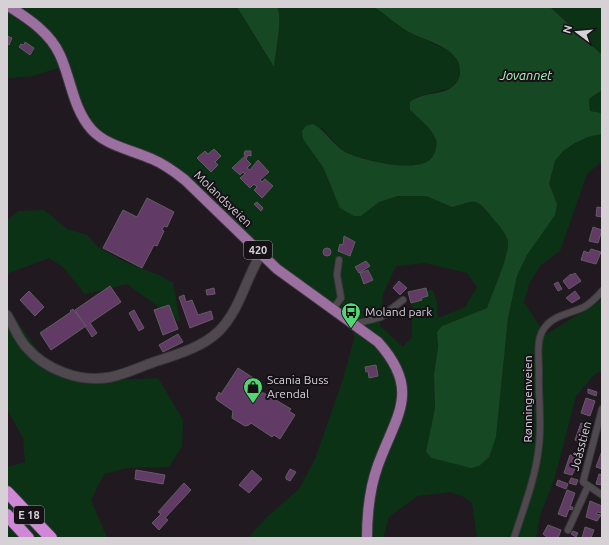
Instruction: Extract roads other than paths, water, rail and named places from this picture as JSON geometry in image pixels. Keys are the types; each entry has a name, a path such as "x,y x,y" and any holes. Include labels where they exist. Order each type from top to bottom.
{"highway":[{"name":"E 18","path":"7,492 50,538"},
{"name":"E 18","path":"7,515 28,538"}],"main road":[{"name":"Molandsveien","path":"10,7 35,24 55,46 63,63 81,114 93,131 109,142 152,158 172,169 287,277 357,326 378,342 388,353 397,370 402,388 401,408 398,419 374,477 367,538"}],"street":[{"path":"7,316 25,346 43,363 67,374 88,378 111,377 177,354 208,339 219,331 232,311 253,267 261,254"},
{"path":"333,309 340,298 337,274 340,260"},
{"name":"Rønningenveien","path":"514,538 527,500 535,470 539,445 541,417 539,349 541,333 550,322 584,307 594,300 602,291"},
{"path":"357,326 359,323 381,317 403,300"},
{"name":"Joåsstien","path":"602,409 583,477 583,482 602,495"},
{"name":"Joåsstien","path":"568,530 588,486"}],"water":[{"path":"237,7 277,7 279,12 279,27 274,67"},
{"name":"Jovannet","path":"374,7 550,7 602,55 602,90 589,99 590,111 602,113 602,134 588,137 575,143 563,151 555,161 549,184 557,204 555,215 527,255 517,276 508,318 496,437 489,457 479,466 471,468 432,458 426,452 435,408 434,375 438,347 437,332 442,326 487,308 506,256 508,242 506,235 486,210 478,203 470,202 452,207 426,196 398,196 379,202 361,216 354,216 340,208 323,167 303,139 302,131 306,126 313,124 322,130 345,152 364,159 392,165 406,166 419,165 428,161 434,154 436,149 436,140 428,127 410,110 410,102 420,97 448,90 452,87 459,78 459,63 455,56 449,51 409,32"}],"place":[{"name":"Moland park","path":"351,329"},
{"name":"Scania Buss Arendal","path":"253,404"}]}
